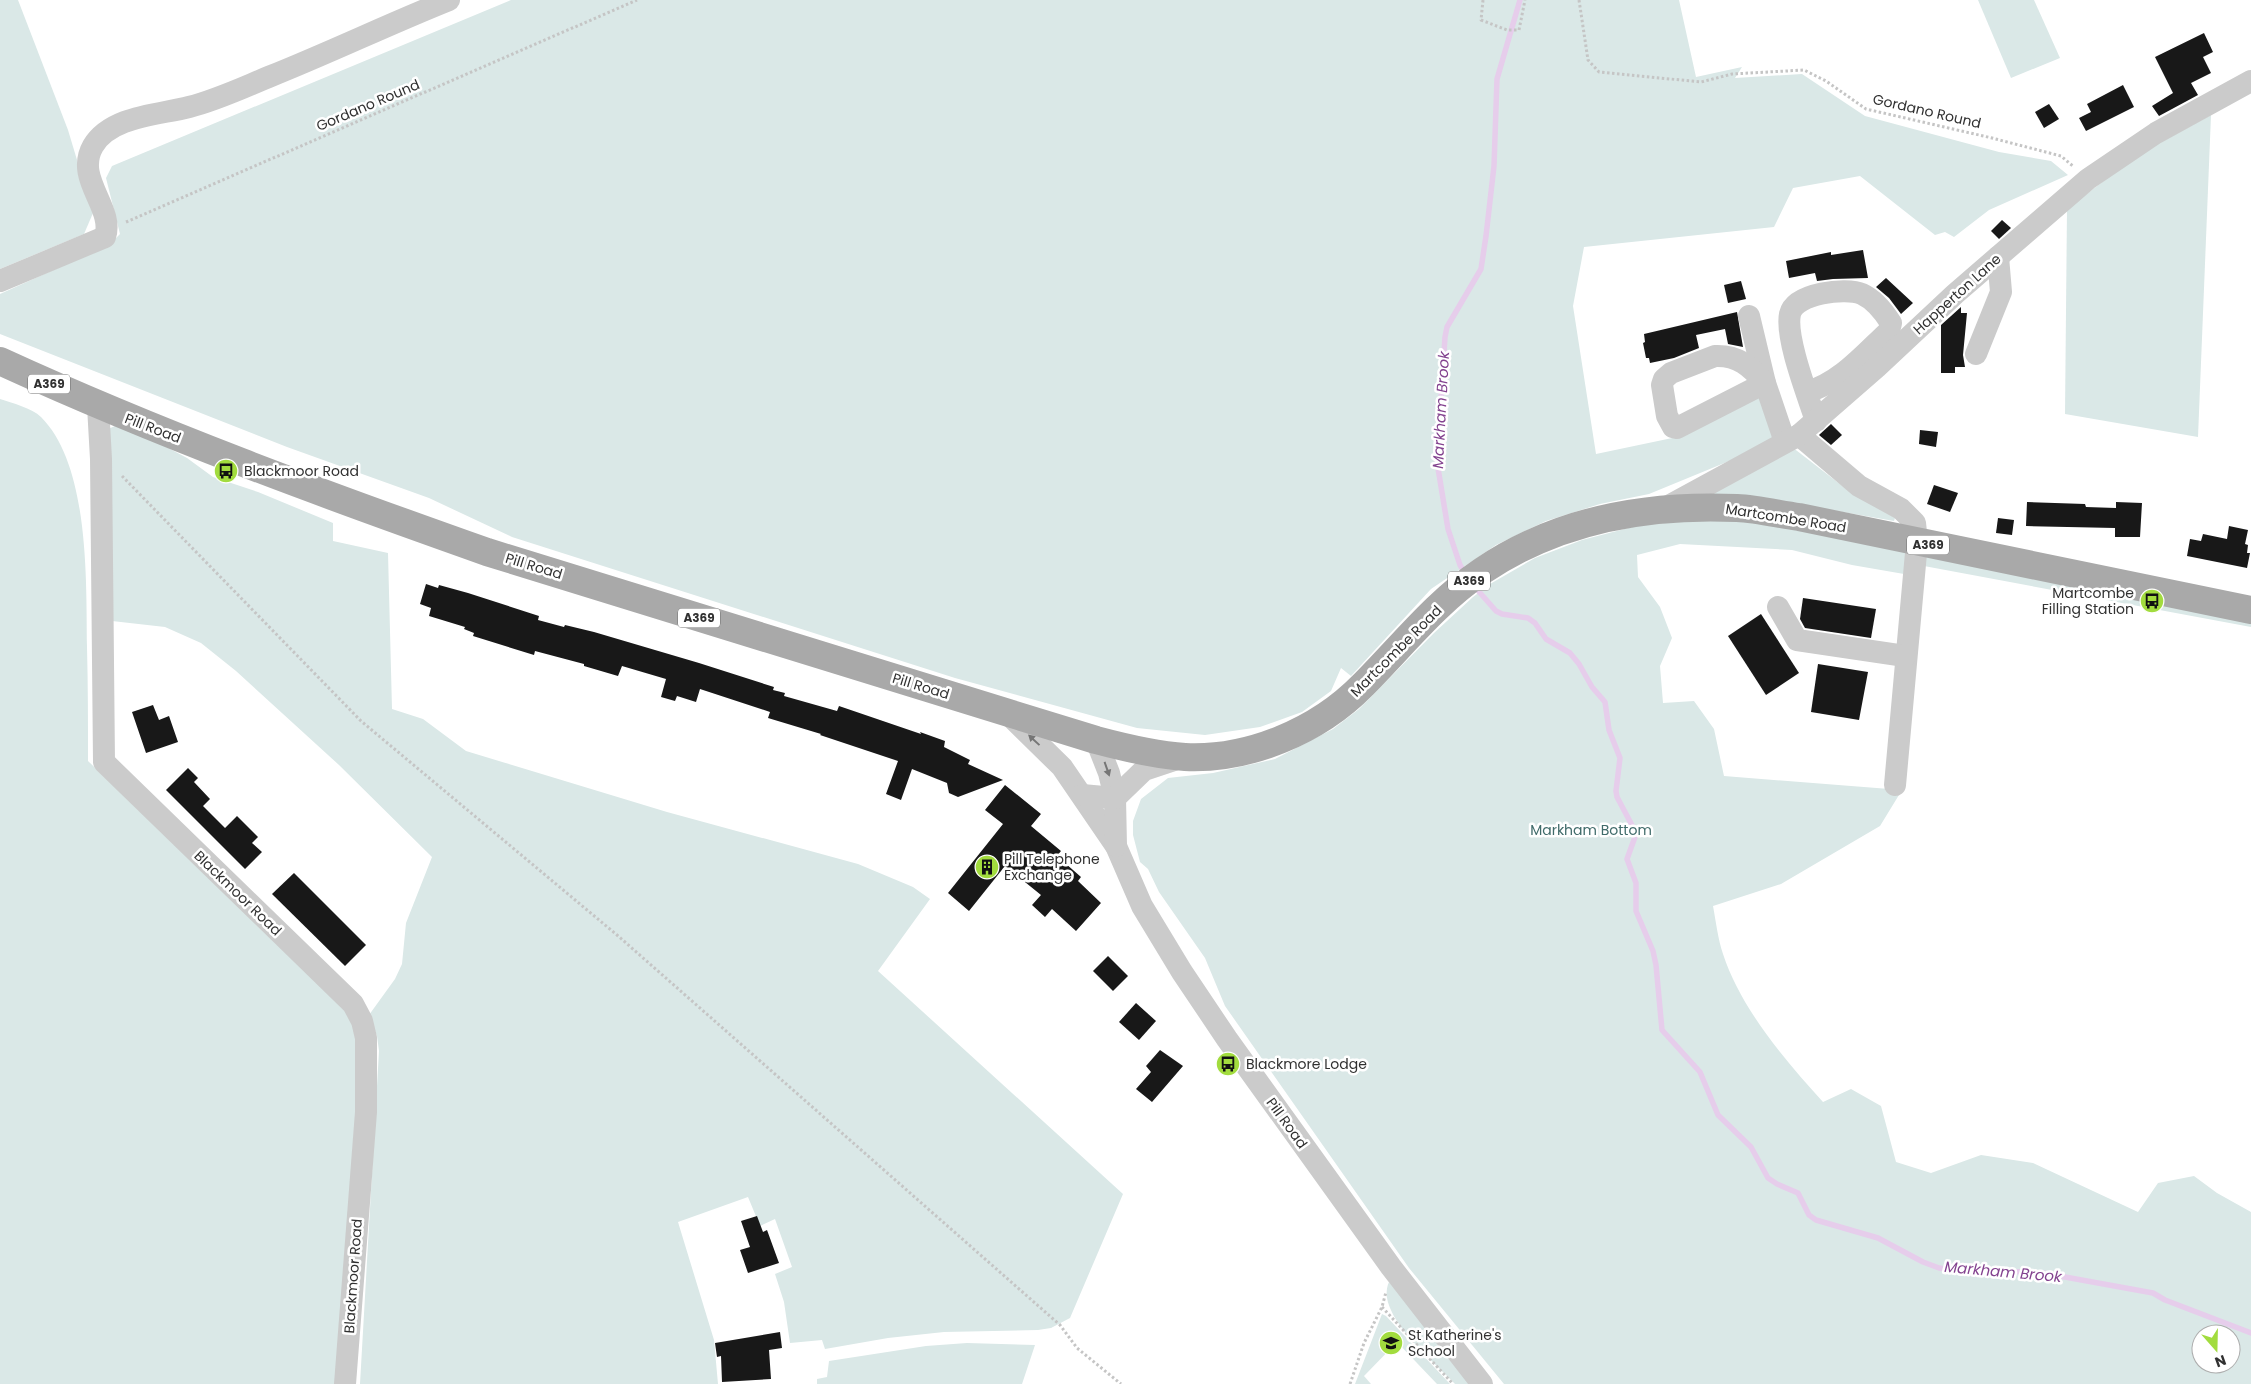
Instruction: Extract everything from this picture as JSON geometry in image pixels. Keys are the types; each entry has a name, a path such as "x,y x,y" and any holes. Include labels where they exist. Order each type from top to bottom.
{"main road":[{"name":"Pill Road","path":"0,362 98,406 301,485 487,552 1007,713"},
{"name":"Martcombe Road","path":"1007,713 1131,749 1184,757 1228,754 1275,741 1326,716 1362,686 1444,602 1482,572 1529,544 1604,518 1665,508 1738,508 1799,517 2251,610"}],"street":[{"path":"0,281 105,237 107,230 90,177 87,161 93,146 104,133 121,124 191,106 242,88 449,0"},
{"name":"Happerton Lane","path":"1665,508 1792,439 1816,421 1955,294 2088,179 2156,133 2251,81"},
{"path":"1976,354 2001,292 1998,257"},
{"path":"1807,392 1829,384 1843,374 1889,331 1891,323 1876,304 1863,294 1848,290 1809,296 1796,304 1790,312 1789,328 1807,392 1816,421"},
{"path":"1748,316 1765,383 1792,439 1859,486 1901,509 1915,523 1917,542 1905,656 1895,785"},
{"name":"Blackmoor Road","path":"98,406 101,459 104,762 352,1004 362,1021 366,1038 366,1112 345,1384"},
{"path":"1778,607 1796,640 1905,656"},
{"name":"Pill Road","path":"1007,713 1062,766 1116,846 1142,906 1182,972 1227,1039 1392,1267 1482,1384"},
{"path":"1062,766 1064,754 1086,737"},
{"name":"Pill Road","path":"1086,737 1109,773 1115,798 1116,846"},
{"path":"1082,795 1115,798 1144,770 1184,757"}],"path":[{"name":"Gordano Round","path":"107,230 637,0"},
{"path":"1483,0 1482,20 1506,30 1519,30 1525,0"},
{"name":"Gordano Round","path":"1579,0 1588,60 1599,72 1700,82 1732,74 1804,70 1826,82 1866,109 2061,156 2088,179"},
{"path":"101,459 113,467 361,720 617,935 1060,1325 1077,1348 1121,1384"},
{"path":"1350,1384 1364,1343 1382,1307 1452,1384"}],"green space":[{"path":"0,0 18,0 68,130 93,213 84,234 0,269"},
{"path":"511,0 1679,0 1696,77 1742,67 1735,78 1802,74 1865,116 1999,152 2051,161 2068,175 1989,210 1954,237 1945,232 1935,235 1860,176 1793,188 1774,227 1584,247 1573,306 1596,454 1677,437 1763,391 1778,441 1649,494 1600,504 1546,521 1496,545 1431,589 1351,676 1341,668 1331,691 1302,712 1260,727 1205,735 1137,728 955,678 512,537 429,498 287,447 0,334 0,294 109,245 120,234 106,178 112,166"},
{"path":"1978,0 2034,0 2060,58 2011,78"},
{"path":"2211,115 2198,437 2065,414 2067,209 2139,154"},
{"path":"0,399 27,408 41,417 57,438 69,464 77,494 85,559 88,761 349,1014 356,1027 360,1061 336,1384 0,1384"},
{"path":"115,426 161,444 187,458 213,477 258,492 333,523 333,541 388,553 392,709 423,719 466,751 667,812 858,864 913,887 930,899 878,971 1123,1194 1070,1318 1051,1328 1038,1330 944,1332 888,1338 825,1349 822,1340 790,1343 784,1302 775,1274 792,1267 775,1219 760,1226 748,1197 678,1222 714,1340 718,1384 360,1384 379,1051 377,1036 369,1015 395,979 402,964 406,923 432,857 339,765 236,671 201,643 165,627 112,621 108,429"},
{"path":"1792,447 1845,488 1895,518 1894,521 1758,500 1694,498"},
{"name":"Markham Bottom","path":"1755,516 1909,547 1904,574 1852,565 1792,550 1680,544 1637,555 1638,577 1660,607 1672,638 1660,666 1663,703 1694,701 1714,729 1724,776 1902,790 1880,826 1781,884 1713,906 1721,948 1731,974 1765,1033 1823,1102 1851,1089 1881,1106 1896,1162 1931,1173 1981,1155 2033,1163 2138,1212 2158,1183 2194,1176 2217,1193 2251,1212 2251,1384 1504,1384 1409,1268 1225,1006 1205,958 1159,892 1148,869 1140,862 1133,835 1133,821 1141,799 1168,778 1213,773 1275,759 1333,729 1359,709 1434,633 1490,584 1535,558 1582,540 1640,525"},
{"path":"1926,551 2251,615 2251,627 1924,566"},
{"path":"1389,1282 1478,1384 1455,1384 1409,1337 1398,1323 1390,1308 1387,1295"},
{"path":"1382,1314 1450,1384 1437,1384 1397,1342 1364,1376 1371,1384 1355,1384"},
{"path":"967,1343 1035,1345 1022,1384 817,1384 817,1379 827,1377 829,1361 926,1346"}],"building":[{"path":"2204,33 2213,52 2203,57 2211,73 2191,83 2198,95 2159,116 2152,106 2173,93 2155,57"},
{"path":"2123,85 2134,107 2086,131 2079,118 2091,112 2087,104"},
{"path":"2049,104 2059,119 2044,128 2035,112"},
{"path":"2002,220 2011,228 1999,239 1991,231"},
{"path":"1863,250 1868,278 1817,281 1815,273 1789,278 1786,261 1831,252 1831,255"},
{"path":"1886,278 1913,303 1901,314 1889,298 1876,287"},
{"path":"1741,281 1746,299 1728,303 1724,285"},
{"path":"1961,307 1961,313 1967,313 1963,355 1965,367 1955,367 1955,373 1941,373 1941,325"},
{"path":"1737,312 1743,347 1728,344 1725,329 1696,335 1699,348 1674,358 1650,363 1649,358 1646,358 1643,343 1645,342 1644,334"},
{"path":"1831,424 1842,435 1831,445 1819,435"},
{"path":"1920,430 1938,432 1936,447 1919,444"},
{"path":"1934,485 1958,493 1950,512 1927,504"},
{"path":"2027,502 2085,504 2086,507 2116,508 2116,502 2142,503 2140,537 2115,537 2115,528 2026,526"},
{"path":"1998,518 2014,520 2012,535 1996,533"},
{"path":"2229,526 2248,530 2245,544 2248,545 2247,553 2250,553 2247,568 2187,556 2190,539 2201,541 2203,534 2227,539"},
{"path":"426,584 438,588 439,585 468,593 539,616 538,620 594,632 699,663 774,687 773,690 785,693 784,696 837,711 839,706 921,734 920,732 945,741 944,747 970,760 968,764 1003,780 958,797 949,793 947,783 912,769 901,800 886,794 898,761 768,718 770,712 700,689 696,702 677,696 675,701 661,697 666,679 622,666 618,676 584,666 584,664 535,651 534,655 473,636 474,633 464,629 465,627 429,616 431,608 420,604"},
{"path":"1803,598 1876,609 1871,638 1805,628 1800,619"},
{"path":"1761,614 1799,673 1766,695 1728,636"},
{"path":"1818,664 1868,672 1859,720 1811,712"},
{"path":"153,705 159,720 169,716 178,742 146,753 132,712"},
{"path":"188,768 198,778 194,782 210,799 203,806 225,828 237,816 258,837 252,843 262,852 245,869 166,790"},
{"path":"1005,785 1041,814 1031,826 1061,851 1057,856 1081,877 1078,881 1101,903 1076,931 1052,909 1045,917 1032,905 1041,895 1005,866 969,911 948,893 1003,824 985,810"},
{"path":"294,873 366,945 345,966 272,894"},
{"path":"1108,956 1128,976 1113,991 1093,971"},
{"path":"1136,1003 1156,1021 1139,1040 1119,1022"},
{"path":"1160,1050 1183,1066 1152,1102 1136,1089 1151,1072 1146,1066"},
{"path":"757,1216 763,1232 767,1230 779,1263 748,1273 740,1250 750,1247 741,1221"},
{"path":"780,1332 782,1348 769,1350 771,1379 722,1382 721,1356 717,1357 715,1343"}],"waterway":[{"name":"Markham Brook","path":"1466,575 1460,565 1448,529 1437,462 1445,337 1447,327 1481,269 1494,166 1497,79 1520,0"},
{"name":"Markham Brook","path":"1474,586 1496,611 1502,614 1528,618 1535,623 1546,639 1570,653 1579,664 1592,687 1605,702 1609,730 1620,758 1617,797 1634,829 1635,837 1627,859 1636,883 1636,911 1653,951 1656,965 1662,1030 1700,1072 1718,1115 1751,1147 1768,1178 1798,1193 1809,1215 1816,1220 1878,1238 1923,1262 1939,1268 1978,1274 2001,1271 2043,1273 2153,1293 2165,1300 2251,1333"}],"place":[{"name":"Blackmoor Road","path":"226,471"},
{"name":"Martcombe Filling Station","path":"2152,601"},
{"name":"Pill Telephone Exchange","path":"987,867"},
{"name":"Blackmore Lodge","path":"1228,1064"},
{"name":"St Katherine's School","path":"1391,1343"}]}
